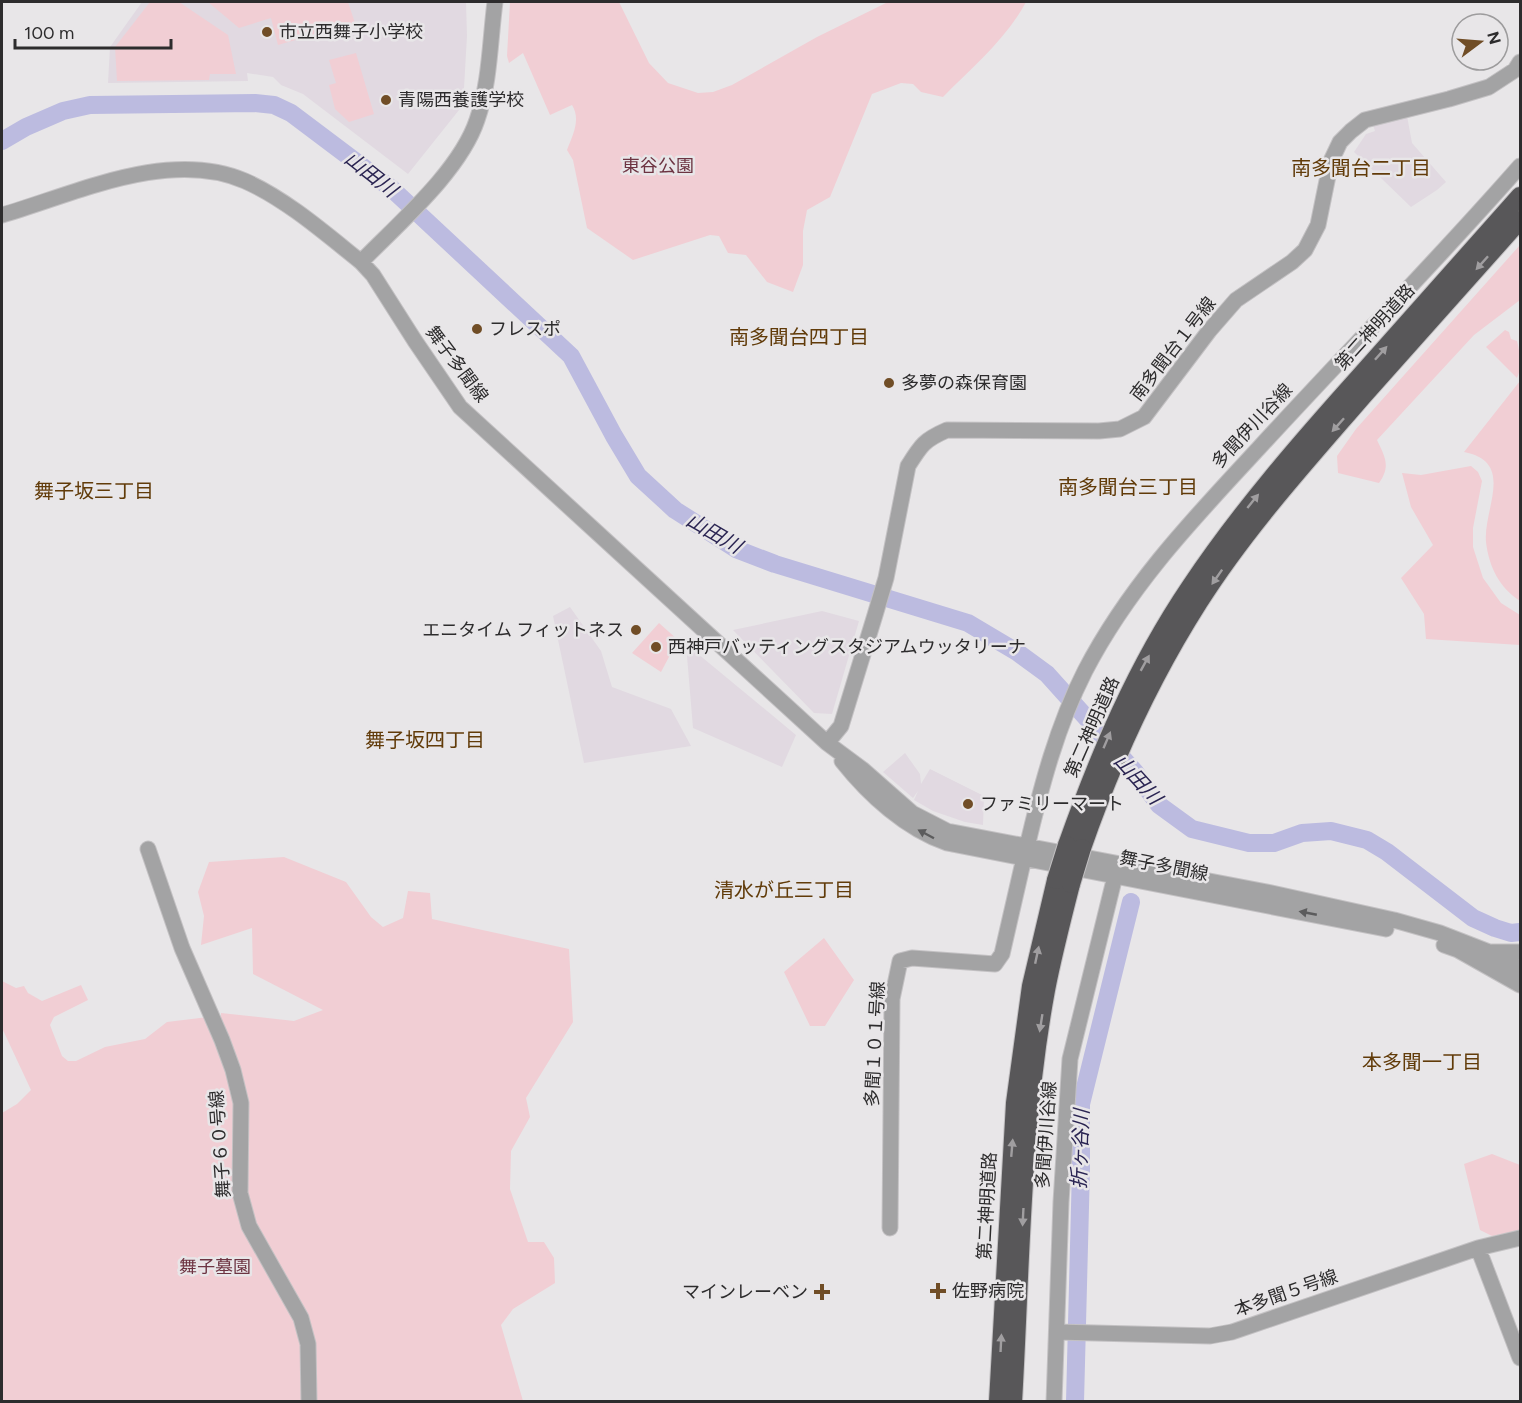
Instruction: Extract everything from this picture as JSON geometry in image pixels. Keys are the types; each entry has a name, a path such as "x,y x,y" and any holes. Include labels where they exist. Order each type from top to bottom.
{"highway":[{"name":"第二神明道路","path":"998,1401 1015,1103 1031,986 1075,846 1102,772 1118,714 1188,589 1249,506 1318,424 1521,196"},
{"name":"第二神明道路","path":"1102,772 1130,729 1151,686 1200,602 1254,526 1329,435 1521,220"},
{"name":"第二神明道路","path":"1013,1401 1031,1106 1046,990 1058,935 1064,882"}],"street":[{"path":"361,262 430,191 461,153 477,120 490,53 495,2"},
{"name":"南多聞台１号線","path":"827,743 841,726 886,578 908,466 928,438 947,430 1099,431 1120,429 1144,417 1209,331 1236,300 1292,262 1305,250 1318,225 1331,161 1340,142 1351,130 1365,120 1489,87 1515,70 1521,62"},
{"name":"多聞伊川谷線","path":"1025,853 1056,737 1084,674 1113,624 1164,552 1521,166"},
{"name":"舞子多聞線","path":"2,215 156,171 204,170 228,175 268,193 361,262 373,275 460,407 827,743 862,769 912,813 947,831 1025,853 1414,934 1458,951 1521,985"},
{"name":"舞子６０号線","path":"148,849 182,948 233,1070 240,1103 240,1193 249,1226 301,1318 308,1344 309,1401"},
{"name":"多聞１０１号線","path":"890,1228 892,999 900,961 912,958 995,964 1002,954 1025,853"},
{"name":"多聞伊川谷線","path":"1054,1401 1063,1332 1061,1202 1070,1059 1116,871"},
{"name":"舞子多聞線","path":"1116,871 1267,892 1394,920 1440,933 1489,952 1521,969"},
{"path":"1489,952 1521,952"},
{"name":"本多聞５号線","path":"1063,1332 1210,1336 1232,1332 1478,1248 1521,1238"},
{"path":"1478,1248 1521,1358"}],"shaded area":[{"path":"142,2 466,2 467,36 463,105 408,174 303,94 281,85 273,77 247,73 248,81 108,83 110,47"},
{"path":"1407,116 1412,143 1446,182 1411,207 1354,152 1366,134 1375,131 1373,125"},
{"path":"570,607 601,651 612,687 671,709 691,746 584,763 553,616"},
{"path":"822,611 859,621 832,714 814,713 733,630"},
{"path":"686,644 796,735 782,767 693,728"},
{"path":"905,753 920,774 921,784 930,769 984,796 983,825 965,822 933,811 914,800 918,791 913,798 883,772"}],"green space":[{"path":"150,2 179,2 228,35 236,74 210,74 209,80 117,81 115,47"},
{"path":"208,2 348,2 355,23 278,45 271,18 239,28"},
{"name":"東谷公園","path":"510,2 619,2 649,63 668,83 698,93 713,92 732,85 817,37 888,2 1026,2 999,40 943,97 921,92 913,84 901,83 872,94 830,197 807,210 803,231 803,265 793,292 767,282 746,255 728,253 719,236 710,235 633,260 587,228 573,160 567,150 575,127 575,110 572,105 550,115 523,53 509,63 507,56"},
{"path":"356,53 374,114 349,122 335,109 329,85 336,83 329,60"},
{"path":"1520,245 1520,300 1474,335 1377,440 1386,461 1385,472 1379,483 1338,473 1337,456 1356,429"},
{"path":"1505,330 1509,332 1511,339 1517,341 1520,370 1517,378 1486,347"},
{"path":"1520,381 1520,601 1496,576 1487,551 1486,529 1493,476 1489,466 1480,457 1464,452"},
{"path":"1471,466 1478,472 1482,481 1473,528 1473,547 1483,578 1501,603 1520,615 1520,645 1426,639 1424,614 1401,578 1433,545 1411,507 1402,473 1421,475"},
{"name":"西神戸バッティングスタジアムウッタリーナ","path":"659,623 678,640 661,672 632,653"},
{"name":"舞子墓園","path":"284,857 346,882 371,917 383,927 403,918 408,891 430,893 432,919 569,949 573,1022 526,1098 530,1117 511,1151 510,1189 528,1242 544,1242 554,1258 555,1283 513,1309 501,1325 523,1401 2,1401 2,1113 17,1104 31,1090 2,1028 2,981 16,988 24,986 28,993 42,1001 81,985 88,1000 54,1017 50,1025 62,1056 68,1061 76,1061 105,1047 145,1039 167,1022 208,1017 221,1030 221,1013 294,1021 323,1010 253,974 252,928 201,945 204,916 198,892 209,862"},
{"path":"824,938 854,980 825,1026 810,1026 784,972"},
{"path":"1492,1154 1520,1165 1520,1231 1492,1236 1480,1230 1464,1164"}],"waterway":[{"name":"山田川","path":"2,141 26,127 63,111 90,105 255,103 274,105 291,113 392,189 571,356 638,476 675,510 736,549 775,564 968,623 1017,652 1047,674 1135,772 1159,805 1192,829 1249,843 1274,843 1302,833 1331,831 1367,840 1387,852 1473,918 1511,933 1520,932"},
{"name":"折ヶ谷川","path":"1075,1402 1081,1104 1131,902"}],"place":[{"name":"市立西舞子小学校","path":"267,32"},
{"name":"青陽西養護学校","path":"386,100"},
{"name":"フレスポ","path":"477,329"},
{"name":"多夢の森保育園","path":"889,383"},
{"name":"エニタイム フィットネス","path":"636,630"},
{"name":"西神戸バッティングスタジアムウッタリーナ","path":"656,647"},
{"name":"ファミリーマート","path":"968,804"},
{"name":"佐野病院","path":"938,1291"},
{"name":"マインレーベン","path":"822,1292"}],"district":[{"name":"南多聞台二丁目","path":"1361,168"},
{"name":"南多聞台四丁目","path":"799,337"},
{"name":"南多聞台三丁目","path":"1128,487"},
{"name":"舞子坂三丁目","path":"94,491"},
{"name":"舞子坂四丁目","path":"425,740"},
{"name":"清水が丘三丁目","path":"784,890"},
{"name":"本多聞一丁目","path":"1422,1062"}]}
